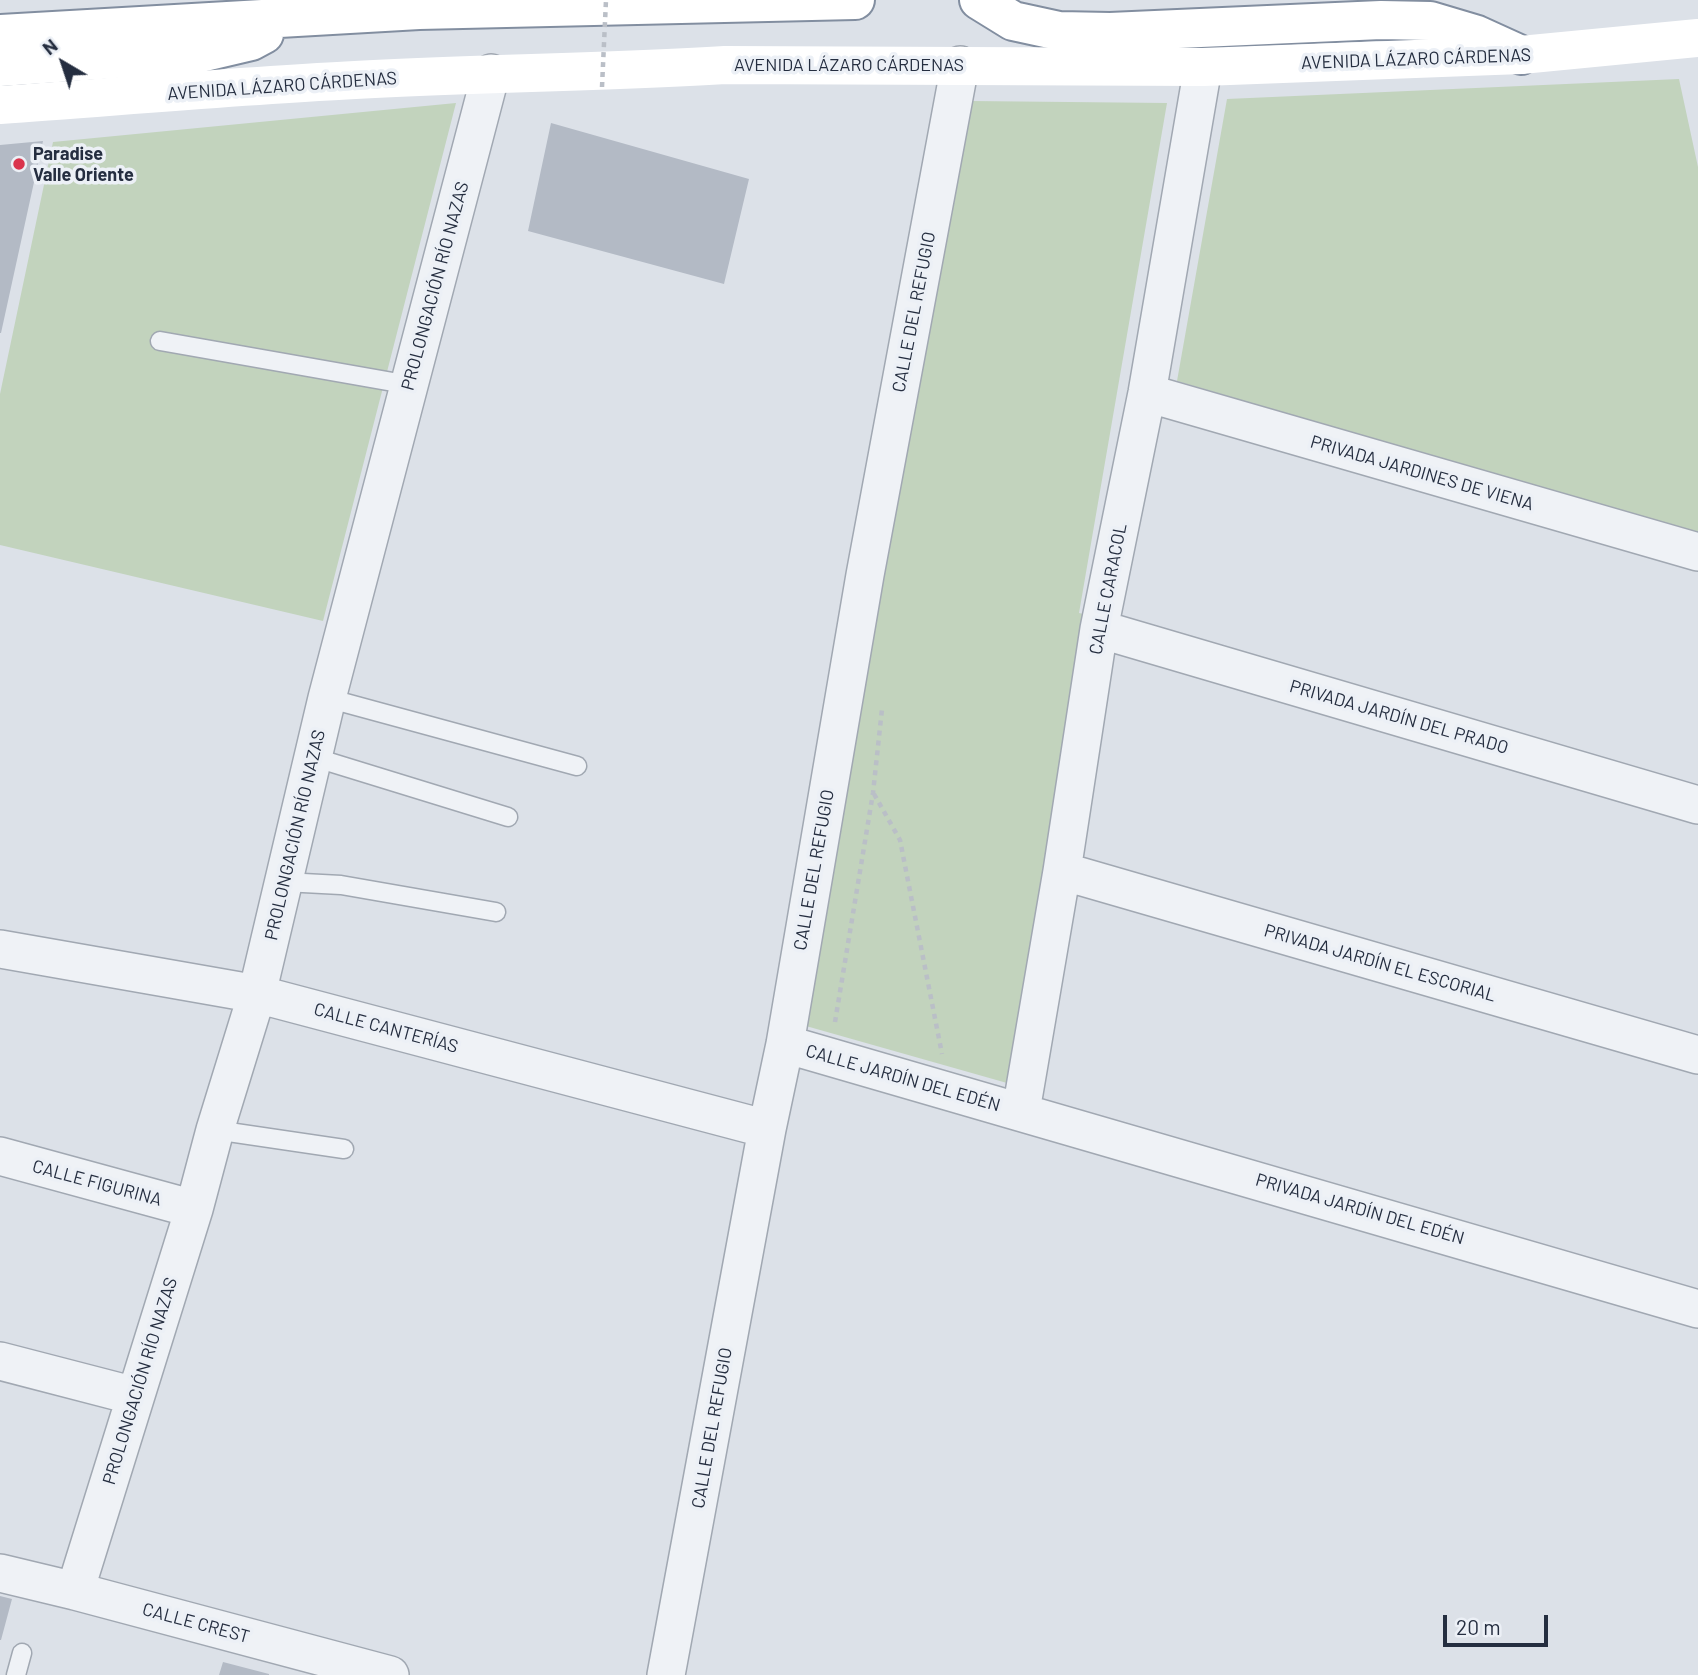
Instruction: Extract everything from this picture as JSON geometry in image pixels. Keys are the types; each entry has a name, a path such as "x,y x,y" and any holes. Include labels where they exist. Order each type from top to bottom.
{"main road":[{"path":"0,34 419,10 855,0"},
{"path":"979,0 1013,21 1059,31 1110,32 1381,20 1430,22 1476,35 1521,55"},
{"path":"0,66 200,53 251,41 295,19"},
{"name":"AVENIDA LÁZARO CÁRDENAS","path":"0,105 491,73 725,65 1203,67 1521,55 1698,38"}],"street":[{"name":"CALLE DEL REFUGIO","path":"666,1675 766,1129 785,1044 865,575 960,65"},
{"name":"CALLE CARACOL","path":"1021,1111 1062,871 1099,629 1147,393 1203,67"},
{"name":"PROLONGACIÓN RÍO NAZAS","path":"75,1591 194,1209 215,1129 257,994 327,698 491,73"},
{"name":"PRIVADA JARDINES DE VIENA","path":"1147,393 1698,552"},
{"name":"PRIVADA JARDÍN DEL PRADO","path":"1099,629 1698,805"},
{"name":"PRIVADA JARDÍN EL ESCORIAL","path":"1062,871 1698,1055"},
{"name":"CALLE CANTERÍAS","path":"0,949 257,994 766,1129"},
{"name":"CALLE JARDÍN DEL EDÉN","path":"785,1044 1021,1111"},
{"name":"PRIVADA JARDÍN DEL EDÉN","path":"1021,1111 1698,1309"},
{"name":"CALLE FIGURINA","path":"0,1156 194,1209"},
{"path":"0,1361 135,1396"},
{"name":"CALLE CREST","path":"0,1573 390,1675"}],"lane":[{"path":"160,341 410,385"},
{"path":"327,698 577,766"},
{"path":"313,757 508,817"},
{"path":"284,881 341,885 496,912"},
{"path":"215,1129 344,1149"},
{"path":"16,1675 22,1653"}],"path":[{"path":"602,87 606,0"},
{"path":"834,1026 873,793 883,696"},
{"path":"873,793 900,840 945,1065"}],"green space":[{"path":"1679,79 1698,167 1698,536 1177,381 1227,99"},
{"path":"970,101 1167,103 1079,613 1097,617 1007,1083 806,1026 850,748"},
{"path":"456,103 323,621 0,545 0,394 53,142"}],"building":[{"path":"551,123 749,179 724,284 528,231"},
{"path":"43,141 1,333 0,333 0,145"},
{"path":"0,1596 12,1599 1,1640 0,1640"},
{"path":"223,1662 269,1674 269,1675 219,1675"}],"place":[{"name":"Paradise Valle Oriente","path":"19,164"}]}
